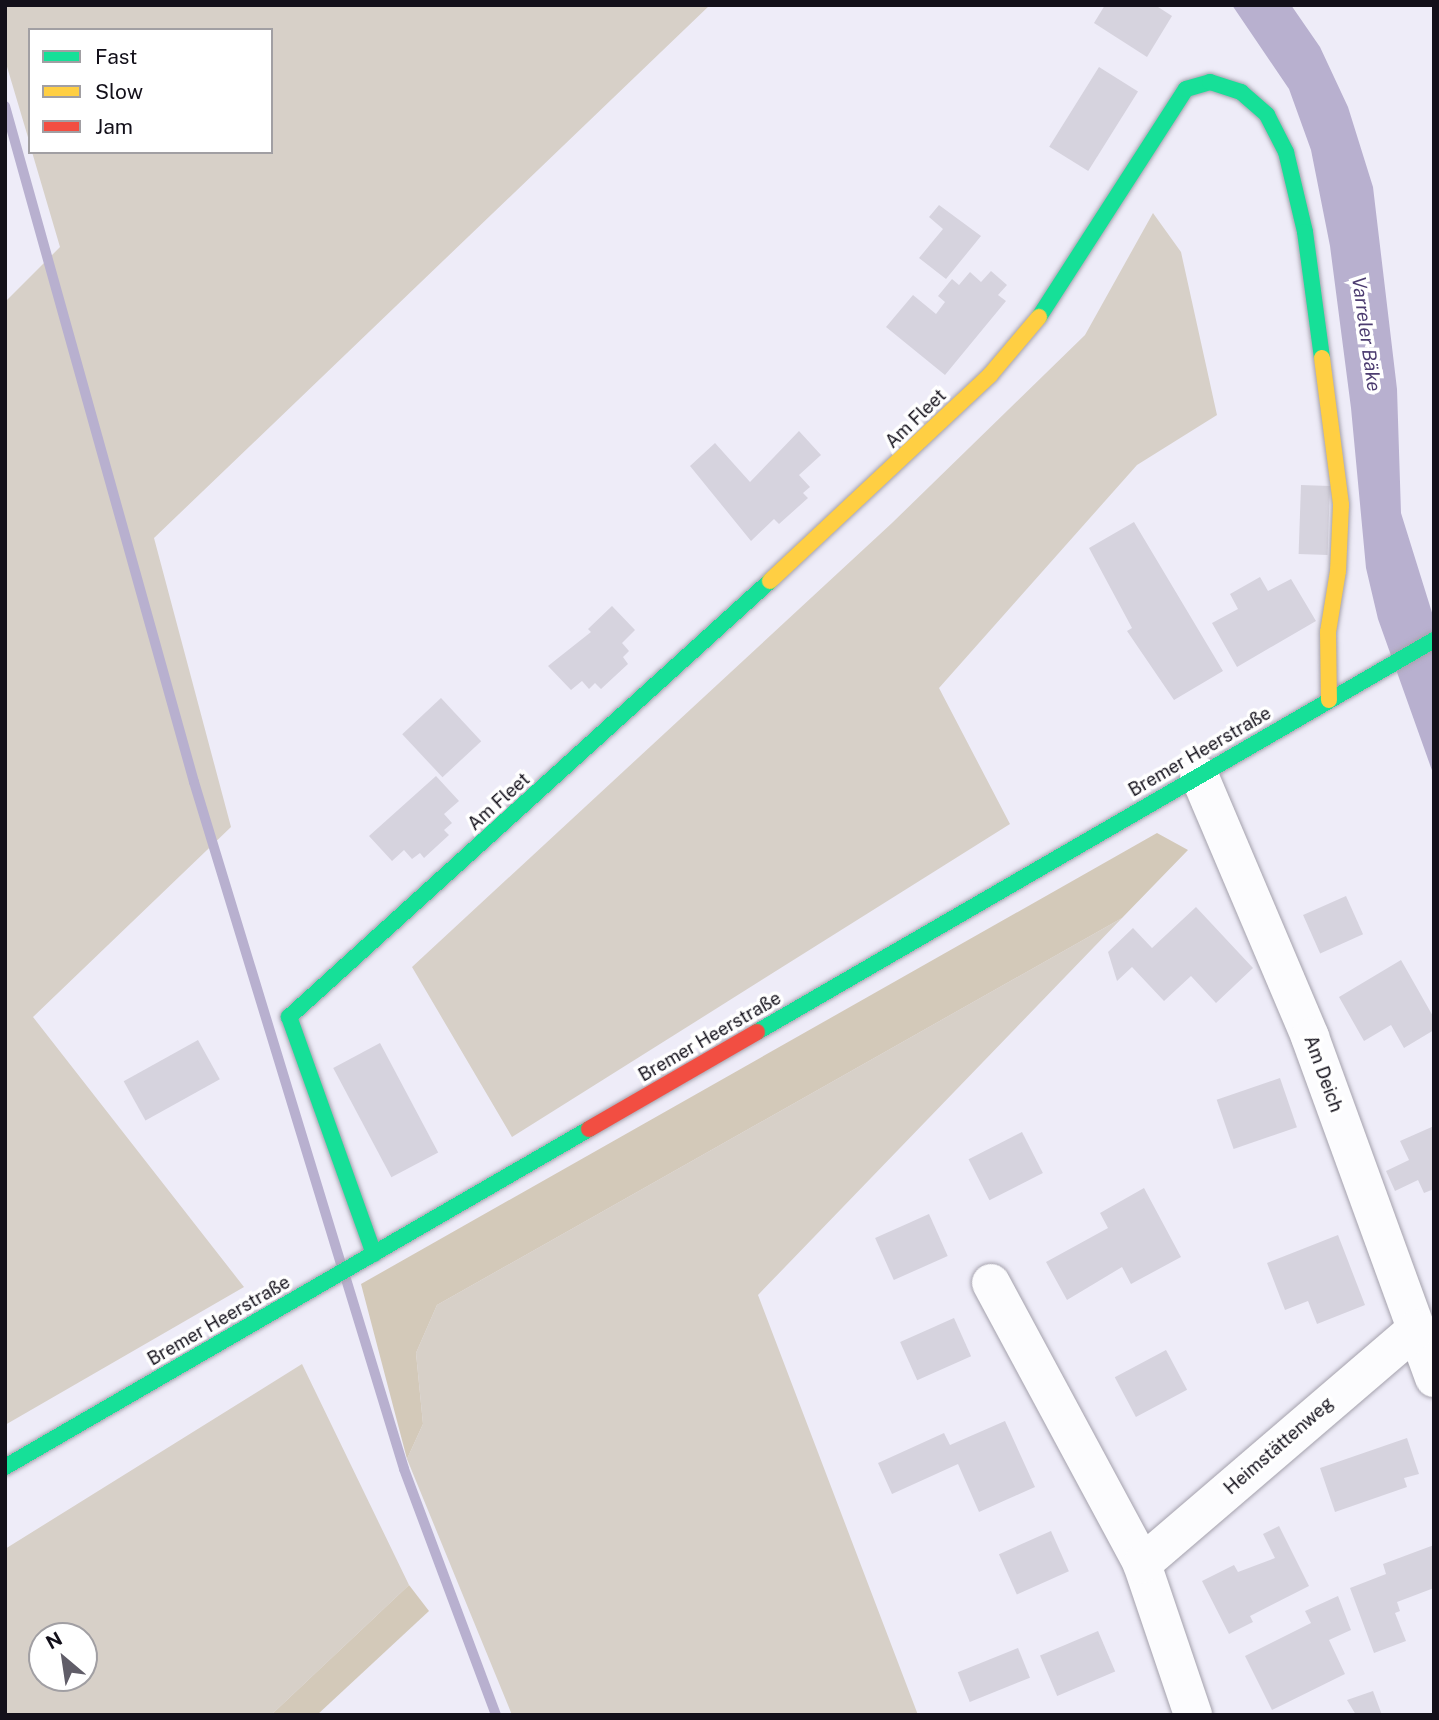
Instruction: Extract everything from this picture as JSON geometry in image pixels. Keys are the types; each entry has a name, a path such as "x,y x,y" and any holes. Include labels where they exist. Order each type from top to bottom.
{"street":[{"name":"Am Fleet","path":"369,1256 289,1017 700,647 990,375 1035,323 1074,268 1186,89 1210,82 1241,92 1267,115 1286,152 1305,232 1341,505 1338,572 1328,632 1329,700"},
{"name":"Bremer Heerstraße","path":"5,1467 1434,640"},
{"name":"Am Deich","path":"1199,775 1310,1037 1434,1378"},
{"path":"991,1283 1142,1564 1193,1715"},
{"name":"Heimstättenweg","path":"1142,1564 1416,1329"}],"shaded area":[{"path":"5,5 710,5 154,538 231,827 33,1017 244,1287 5,1425 5,302 60,247 33,154 273,154 273,28 28,28 28,137 5,60"},
{"path":"1153,213 1181,252 1217,415 1137,465 939,688 1010,824 512,1137 412,967 892,523 1085,335"},
{"path":"1157,833 1188,850 1122,918 437,1305 416,1353 423,1424 407,1459 361,1284"},
{"path":"1122,918 758,1295 918,1715 512,1715 407,1459 423,1424 416,1353 437,1305"},
{"path":"302,1364 409,1585 271,1715 5,1715 5,1549"},
{"path":"409,1585 429,1611 317,1715 271,1715"}],"water":[{"name":"Varreler Bäke","path":"1232,5 1291,5 1320,47 1348,107 1373,187 1397,389 1401,513 1434,619 1434,776 1378,619 1366,568 1351,408 1330,246 1311,150 1289,89"}],"building":[{"path":"1105,5 1155,5 1172,16 1147,57 1094,23"},
{"path":"1099,67 1138,91 1088,171 1049,147"},
{"path":"939,205 981,236 946,279 919,258 943,229 929,217"},
{"path":"991,271 1007,285 998,295 1006,301 945,375 886,327 913,295 936,314 945,302 938,296 952,279 959,285 970,272 981,282"},
{"path":"799,431 821,455 799,475 810,487 803,493 808,498 779,524 774,519 751,541 690,466 715,443 750,482"},
{"path":"1301,485 1330,486 1328,555 1299,554"},
{"path":"1134,522 1223,671 1174,700 1127,631 1132,628 1089,548"},
{"path":"1260,577 1268,591 1291,579 1316,621 1237,667 1212,623 1238,609 1230,594"},
{"path":"612,606 635,630 622,643 629,651 623,657 628,664 601,689 595,683 589,689 582,681 571,690 548,666 591,632 588,629"},
{"path":"441,698 481,741 442,777 402,734"},
{"path":"436,776 459,801 444,814 452,823 444,830 449,835 424,858 420,853 412,859 404,850 392,861 369,836"},
{"path":"1346,896 1363,934 1320,953 1303,915"},
{"path":"1196,907 1253,968 1216,1003 1191,976 1164,1001 1132,967 1117,981 1108,952 1133,928 1152,948"},
{"path":"1401,960 1434,1018 1434,1030 1404,1048 1391,1025 1364,1041 1339,997"},
{"path":"198,1040 220,1079 145,1121 124,1081"},
{"path":"380,1043 438,1152 391,1177 333,1068"},
{"path":"1280,1078 1297,1127 1234,1149 1217,1100"},
{"path":"1434,1126 1434,1189 1424,1193 1418,1180 1395,1191 1386,1171 1409,1160 1400,1141"},
{"path":"1022,1132 1043,1173 989,1200 969,1159"},
{"path":"1144,1188 1181,1257 1131,1284 1122,1267 1067,1300 1046,1262 1108,1228 1100,1213"},
{"path":"929,1214 948,1256 894,1280 875,1238"},
{"path":"1338,1235 1365,1305 1317,1324 1308,1301 1285,1310 1267,1263"},
{"path":"954,1318 971,1356 917,1380 900,1342"},
{"path":"1166,1350 1187,1390 1136,1417 1115,1377"},
{"path":"1005,1421 1035,1487 979,1512 958,1464 892,1494 878,1463 944,1433 950,1445"},
{"path":"1407,1438 1419,1474 1404,1478 1407,1487 1335,1512 1320,1468"},
{"path":"1279,1526 1309,1586 1250,1616 1253,1622 1229,1634 1202,1581 1234,1565 1238,1572 1275,1558 1263,1534"},
{"path":"1051,1531 1069,1571 1017,1594 999,1554"},
{"path":"1434,1545 1434,1588 1397,1602 1400,1611 1395,1613 1406,1641 1374,1653 1350,1588 1386,1574 1383,1564"},
{"path":"1338,1596 1351,1630 1329,1640 1345,1674 1272,1710 1245,1656 1311,1623 1305,1611"},
{"path":"1098,1631 1115,1672 1057,1696 1040,1656"},
{"path":"1018,1648 1030,1678 970,1702 958,1672"},
{"path":"1373,1691 1382,1715 1356,1715 1347,1700"}],"waterway":[{"path":"5,106 194,782 341,1264"},
{"path":"346,1279 404,1469 496,1715"}],"traffic: fast":[{"path":"1039,317 1186,89 1210,82 1241,92 1267,115 1286,152 1305,232 1322,358"},
{"path":"374,1254 289,1017 770,581"},
{"path":"757,1032 1434,640"},
{"path":"5,1467 589,1129"}],"traffic: slow":[{"path":"770,581 990,375 1039,317"},
{"path":"1322,358 1341,505 1338,571 1328,632 1329,700"}],"traffic: jam":[{"path":"589,1129 757,1032"}]}
